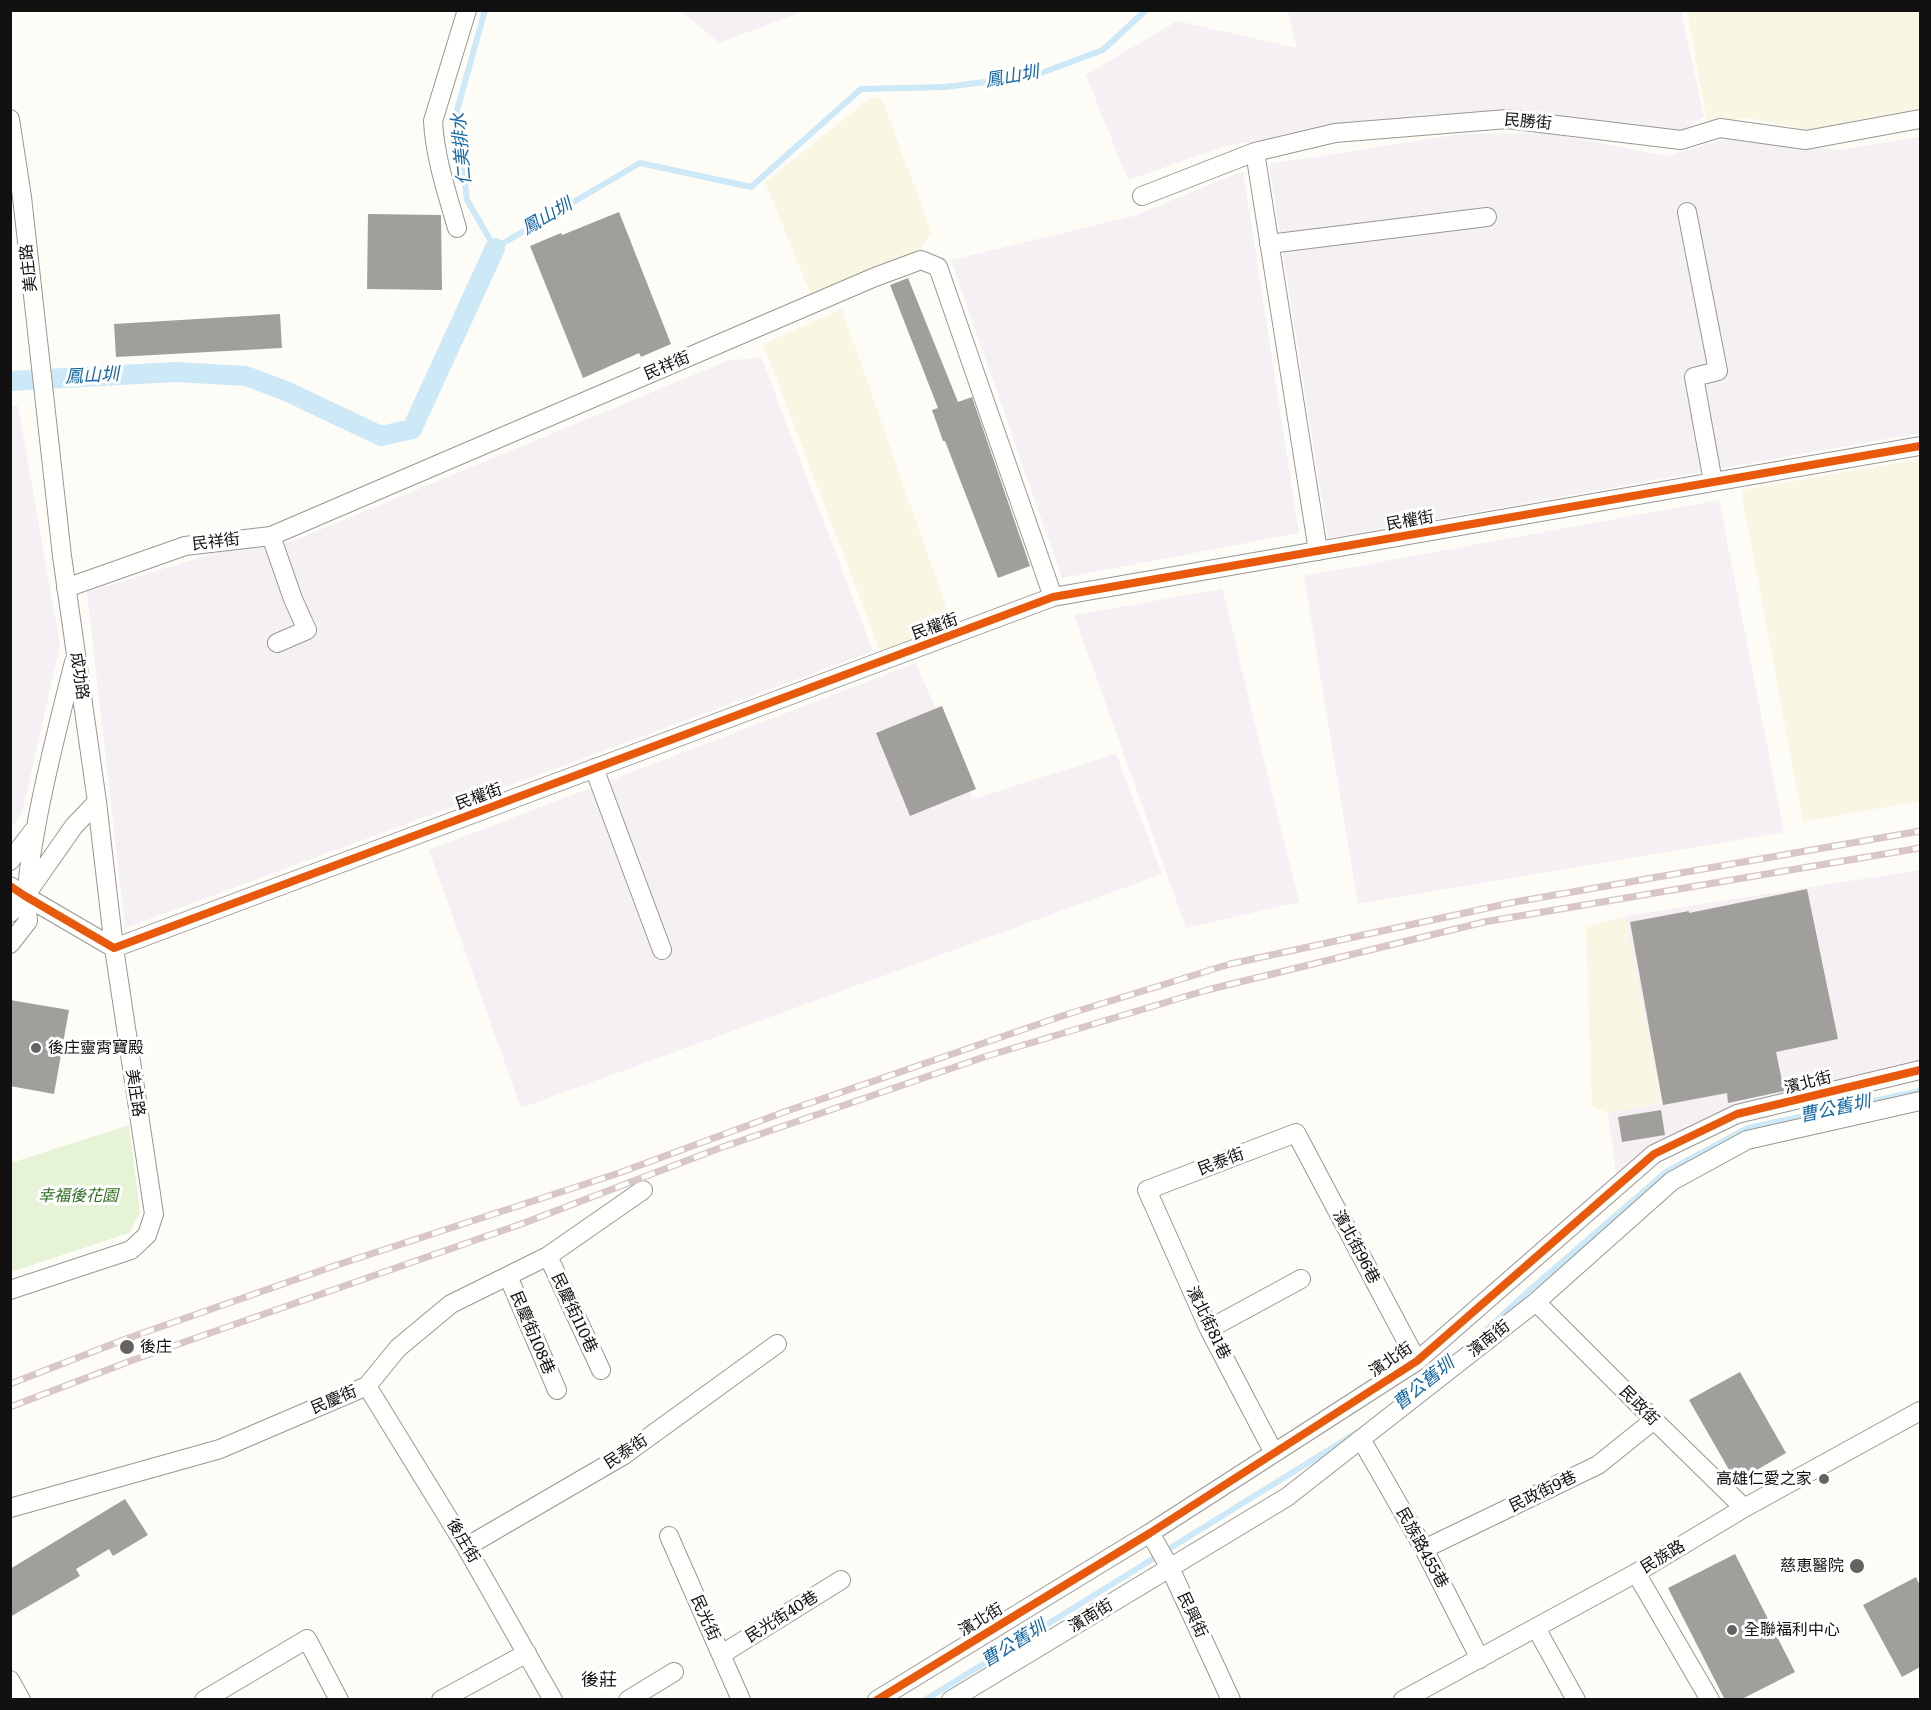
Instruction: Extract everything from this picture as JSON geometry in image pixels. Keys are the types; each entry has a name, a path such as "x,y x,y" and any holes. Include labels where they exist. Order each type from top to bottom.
{"street":[{"path":"458,228 442,176 434,140 433,121 467,10"},
{"name":"美庄路","path":"10,119 16,197 38,347 45,416"},
{"name":"民勝街","path":"1142,196 1254,152 1335,133 1507,119 1681,140 1720,128 1806,140 1920,119"},
{"path":"1254,152 1318,551"},
{"path":"1687,212 1718,371 1694,377 1713,482"},
{"path":"1269,244 1487,218"},
{"name":"民祥街","path":"66,588 184,546 271,536 864,281 921,260 938,267 1053,597"},
{"name":"成功路","path":"45,416 66,588 97,802"},
{"name":"民權街","path":"114,948 1053,597 1920,446"},
{"path":"271,536 293,599 307,630 277,643"},
{"path":"10,944 28,921 15,901 36,826 52,747 76,654"},
{"path":"594,768 662,950"},
{"path":"15,901 74,826 97,802"},
{"name":"美庄路","path":"10,1290 130,1250 147,1235 154,1214 114,948 97,802"},
{"path":"10,861 36,826"},
{"path":"15,901 114,948"},
{"name":"濱北街","path":"877,1700 1159,1550 1274,1453 1417,1361 1654,1154 1737,1114 1920,1070"},
{"name":"濱南街","path":"951,1700 1159,1550 1287,1497 1536,1302 1672,1181 1747,1140 1920,1101"},
{"name":"濱北街96巷","path":"1296,1133 1417,1361"},
{"name":"民泰街","path":"1147,1190 1296,1133"},
{"name":"民慶街","path":"10,1508 220,1449 367,1386 399,1348 451,1304 548,1256 642,1190"},
{"name":"濱北街81巷","path":"1147,1190 1209,1329 1274,1453"},
{"name":"民慶街110巷","path":"548,1256 601,1370"},
{"name":"民慶街108巷","path":"508,1276 557,1390"},
{"path":"1209,1329 1301,1279"},
{"name":"民政街","path":"1536,1302 1744,1508"},
{"name":"民泰街","path":"466,1547 624,1455 777,1344"},
{"name":"後庄街","path":"367,1386 466,1547 553,1700"},
{"name":"民族路","path":"1403,1700 1432,1693 1480,1659 1636,1573 1744,1508 1920,1411"},
{"name":"民政街9巷","path":"1424,1549 1598,1465 1653,1420"},
{"name":"民族路455巷","path":"1360,1439 1424,1549 1480,1659"},
{"name":"民光街","path":"669,1536 741,1700"},
{"name":"民興街","path":"1159,1550 1232,1700"},
{"path":"1636,1573 1710,1700"},
{"name":"民光街40巷","path":"722,1654 841,1580"},
{"path":"1536,1628 1576,1700"},
{"path":"204,1700 307,1639 339,1700"},
{"path":"441,1700 527,1653"},
{"path":"628,1700 674,1672"},
{"path":"10,1680 21,1700"}],"shaded area":[{"path":"681,11 804,11 719,43"},
{"path":"1288,11 1681,11 1704,117 1677,134 1557,116 1426,114 1226,146 1128,180 1086,75 1177,21 1297,48"},
{"path":"1687,11 1920,11 1920,109 1809,130 1748,118 1707,123"},
{"path":"872,97 882,99 932,233 922,245 922,250 812,298 765,182"},
{"path":"1548,133 1666,156 1727,139 1839,150 1920,137 1920,433 1328,538 1269,164 1461,134"},
{"path":"1243,171 1299,533 1062,578 951,260 1134,216"},
{"path":"842,309 952,624 880,651 763,344"},
{"path":"761,357 873,651 125,928 87,592 235,547 293,541 727,361"},
{"path":"11,406 18,406 60,645 22,813 11,828"},
{"path":"1920,459 1920,801 1803,822 1741,490"},
{"path":"1719,500 1784,832 1358,904 1304,576"},
{"path":"1222,589 1299,902 1186,928 1074,615"},
{"path":"916,663 973,799 1116,754 1162,874 521,1108 429,850"},
{"path":"1920,870 1920,1070 1705,1123 1618,1188 1608,1113 1662,1103 1625,916"},
{"path":"1625,916 1662,1103 1608,1113 1592,1106 1586,928"}],"green space":[{"name":"幸福後花園","path":"129,1125 140,1213 129,1233 11,1272 11,1163"}],"building":[{"path":"619,212 671,344 641,357 639,353 583,378 530,246"},
{"path":"368,214 441,215 442,290 367,289"},
{"path":"908,278 958,402 972,397 1030,566 998,578 945,441 943,441 932,410 938,408 890,285"},
{"path":"280,314 282,348 116,357 114,324"},
{"path":"942,706 976,789 910,816 876,733"},
{"path":"1807,889 1838,1039 1776,1052 1784,1091 1728,1103 1727,1093 1663,1105 1630,922 1689,911 1689,913"},
{"name":"後庄靈霄寶殿","path":"10,1000 69,1010 54,1094 10,1086"},
{"path":"1661,1110 1665,1135 1622,1142 1618,1117"},
{"path":"1740,1372 1786,1453 1736,1482 1689,1400"},
{"path":"125,1499 148,1535 113,1556 109,1549 76,1569 80,1576 10,1617 10,1569"},
{"name":"全聯福利中心","path":"1735,1554 1795,1672 1740,1700 1725,1700 1668,1588"},
{"path":"1916,1577 1920,1586 1920,1667 1902,1677 1863,1605"}],"waterway":[{"name":"鳳山圳","path":"485,10 456,114 467,200 495,248 640,163 751,187 861,89 945,87 1033,76 1103,50 1146,10"},
{"name":"鳳山圳","path":"10,381 175,372 246,376 286,391 381,436 412,429 495,248"},
{"name":"曹公舊圳","path":"1484,1332 1666,1172 1748,1128 1920,1091"},
{"name":"曹公舊圳","path":"925,1700 1356,1433"}],"railway":[{"path":"10,1384 123,1340 337,1265 619,1173 787,1111 1065,1015 1230,964 1515,902 1920,831"},
{"path":"10,1407 133,1360 524,1223 717,1149 987,1056 1207,990 1484,922 1920,848"}],"cycle path":[{"path":"10,886 114,948 1053,597 1920,446"},
{"path":"877,1700 1150,1533 1417,1361 1654,1154 1737,1114 1920,1070"}],"place":[{"name":"後庄靈霄寶殿","path":"36,1048"},
{"name":"後庄","path":"127,1347"},
{"name":"高雄仁愛之家","path":"1824,1479"},
{"name":"慈恵醫院","path":"1857,1566"},
{"name":"全聯福利中心","path":"1732,1630"}],"district":[{"name":"後莊","path":"599,1681"}],"water label":[{"name":"仁美排水","path":"462,149"}]}
